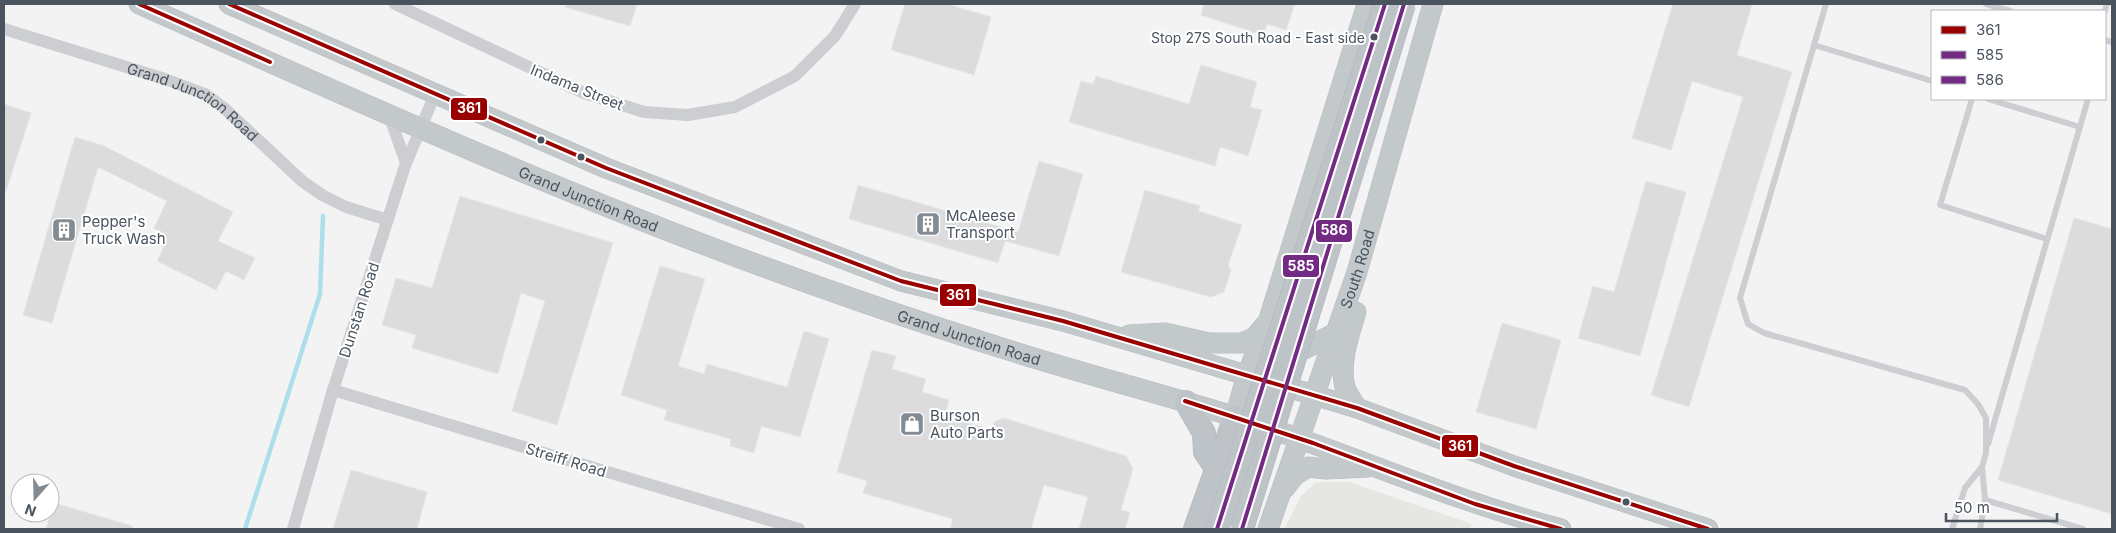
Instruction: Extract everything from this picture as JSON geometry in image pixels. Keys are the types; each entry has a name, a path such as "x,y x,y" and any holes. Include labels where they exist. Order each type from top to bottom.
{"highway":[{"name":"Grand Junction Road","path":"139,4 421,129 700,243 800,280 1002,348 1186,402 1300,438 1475,504 1561,529"},
{"path":"228,4 606,168 902,280 1115,336 1357,408 1514,466 1708,529"},
{"path":"1195,529 1235,417 1247,375 1269,319 1367,4"},
{"path":"1217,529 1385,4"},
{"path":"1242,529 1404,4"},
{"name":"South Road","path":"1268,529 1357,272 1433,4"},
{"path":"1357,272 1357,308 1344,366 1346,388 1357,408"},
{"path":"1115,336 1165,333 1209,343 1241,343 1254,338 1269,319"},
{"path":"1269,319 1286,344 1304,349 1336,333"},
{"path":"1186,402 1204,433 1205,452 1216,468"},
{"path":"1275,505 1287,484 1295,475 1308,467 1326,469 1378,467"}],"street":[{"name":"Indama Street","path":"395,4 584,93 644,112 688,115 734,107 795,76 835,36 855,4"},
{"name":"Grand Junction Road","path":"4,29 205,94 223,107 302,181 322,195 346,207 388,220"},
{"name":"Dunstan Road","path":"292,529 333,390 406,164 435,94"},
{"path":"388,115 406,164"},
{"name":"Streiff Road","path":"333,390 799,529"}],"lane":[{"path":"1826,4 1740,298 1748,324 1764,333 1965,390 1978,404 1986,418 1986,453"},
{"path":"1986,4 1998,10"},
{"path":"1814,45 1931,82"},
{"path":"1972,100 1940,205 2047,239"},
{"path":"1991,100 2080,127"},
{"path":"1980,529 1985,500 1982,467 2088,100"},
{"path":"1952,529 1965,488 1982,467"},
{"path":"1985,500 2083,529"}],"shaded area":[{"path":"1349,482 1472,524 1470,529 1284,529 1301,496 1315,483"}],"building":[{"path":"566,4 637,4 630,26 565,7"},
{"path":"905,4 947,4 991,17 974,75 891,50"},
{"path":"1204,4 1295,4 1286,30 1267,24 1263,35 1201,15"},
{"path":"1673,4 1752,4 1737,55 1792,72 1689,407 1651,395 1743,97 1692,81 1671,150 1632,138"},
{"path":"1201,65 1257,82 1250,107 1262,110 1248,156 1220,147 1215,166 1069,122 1081,81 1093,84 1096,76 1189,104"},
{"path":"4,104 31,113 6,191 4,191"},
{"path":"75,137 104,146 233,212 218,241 255,258 244,280 226,271 216,290 157,261 164,247 158,244 163,233 154,228 167,201 98,167 52,323 23,315"},
{"path":"1039,161 1083,174 1059,256 1005,241 998,263 849,219 858,185 1018,232"},
{"path":"1646,181 1686,192 1640,356 1578,338 1593,286 1614,292"},
{"path":"1145,190 1200,206 1198,211 1242,225 1228,265 1231,270 1224,292 1211,297 1121,272"},
{"path":"460,196 613,243 557,425 512,411 545,301 521,293 498,374 412,348 416,335 382,325 396,278 432,288"},
{"path":"2074,218 2112,229 2112,514 1998,480"},
{"path":"660,266 705,279 678,366 704,374 707,364 787,387 804,331 829,339 800,437 761,426 754,453 730,446 731,439 664,420 667,410 621,395"},
{"path":"1502,323 1561,340 1536,429 1476,412"},
{"path":"872,350 896,356 892,369 926,379 922,392 949,400 944,416 992,430 994,422 1004,418 1126,456 1133,469 1121,510 1130,512 1125,529 1079,529 1088,497 1044,485 1031,529 950,529 953,519 863,493 867,481 837,472"},
{"path":"351,470 427,492 417,529 333,529"},
{"path":"60,505 133,526 132,529 46,529 48,523 60,523"}],"waterway":[{"path":"245,529 320,294 323,216"}],"transit line":[{"name":"361","path":"139,4 270,62"},
{"name":"361","path":"229,4 606,168 901,281 1063,321 1357,408 1514,466 1708,529"},
{"name":"585","path":"1217,529 1385,4"},
{"name":"586","path":"1242,529 1404,4"},
{"name":"361","path":"1185,401 1313,443 1475,504 1561,529"}],"place":[{"name":"Stop 27S South Road - East side","path":"1374,37"},
{"name":"McAleese Transport","path":"928,224"},
{"name":"Pepper's Truck Wash","path":"64,230"},
{"name":"Burson Auto Parts","path":"912,424"}]}
